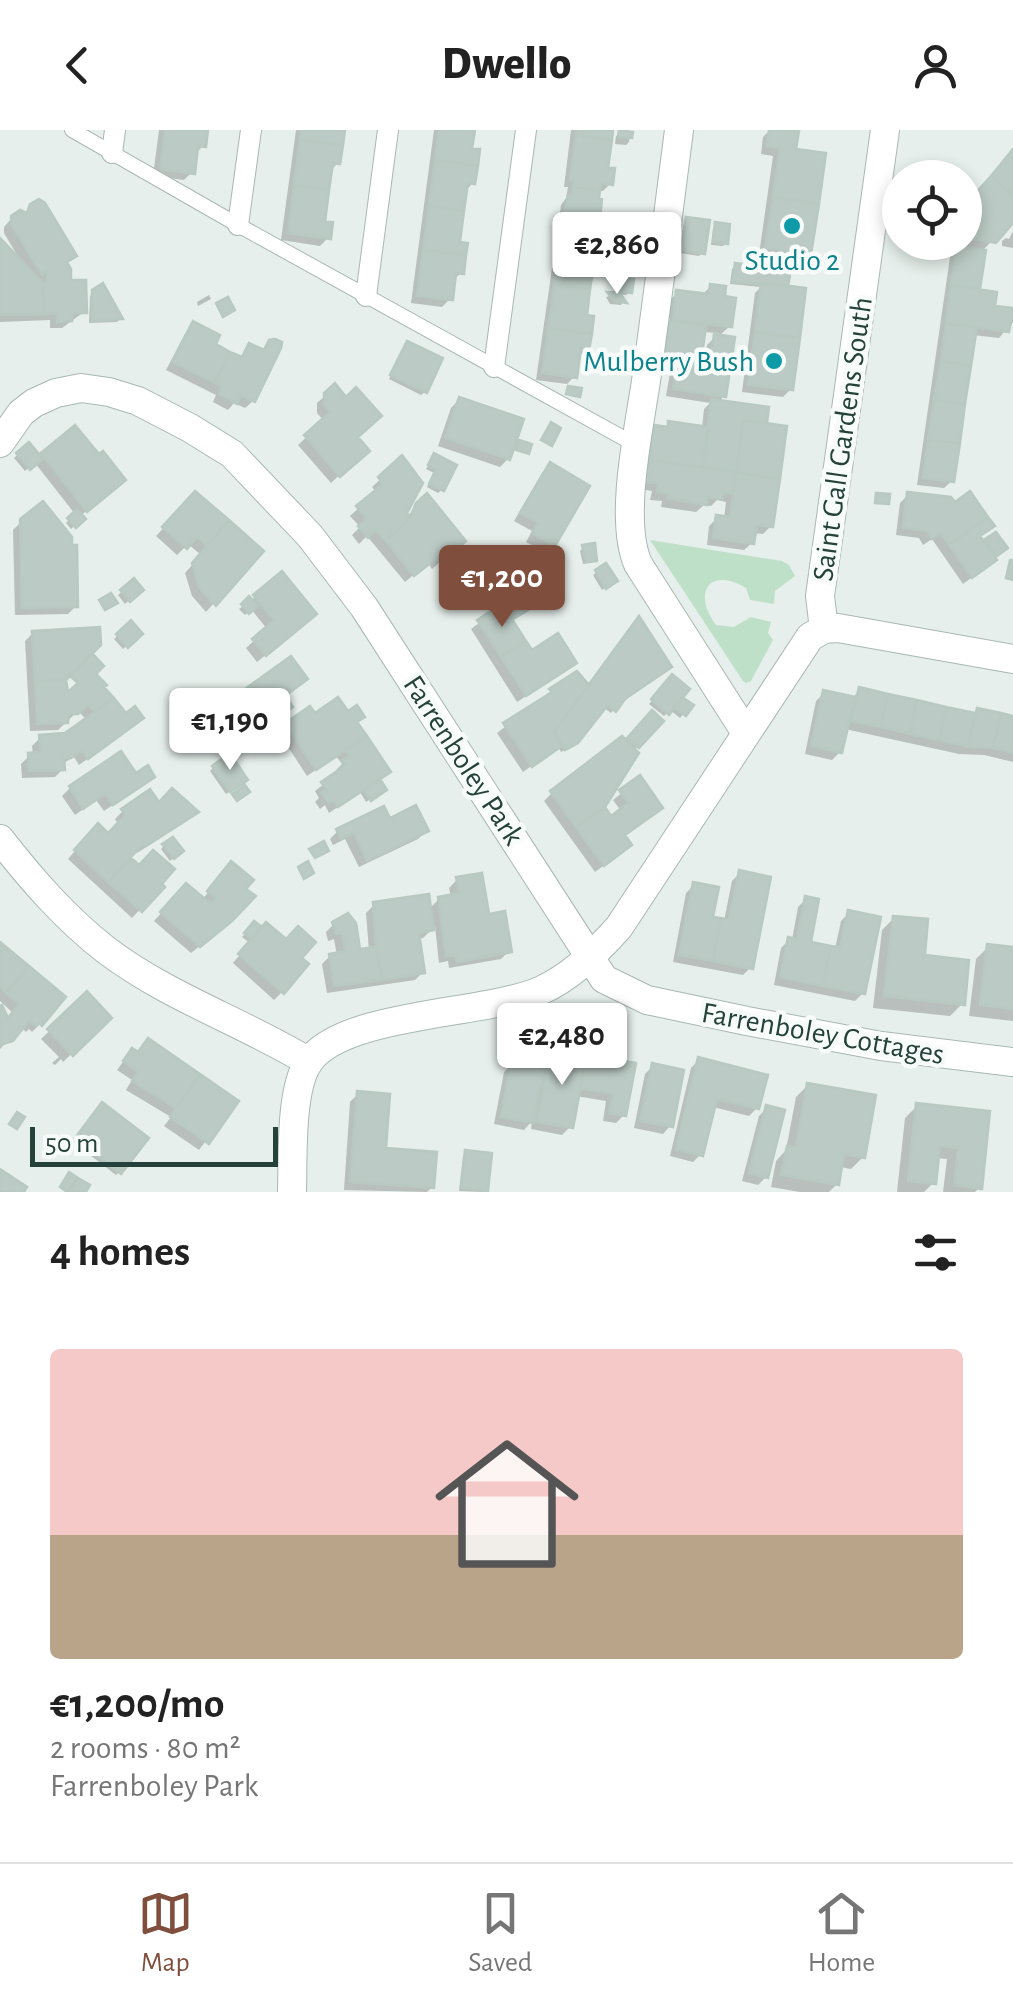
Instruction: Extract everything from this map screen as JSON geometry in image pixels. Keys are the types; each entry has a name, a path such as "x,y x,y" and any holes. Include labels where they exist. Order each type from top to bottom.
{"street":[{"path":"112,152 114,130"},
{"path":"238,225 251,130"},
{"path":"366,296 388,130"},
{"path":"494,367 526,130"},
{"path":"679,130 628,530 638,564 746,733"},
{"name":"Saint Gall Gardens South","path":"824,629 820,596 885,130"},
{"name":"Farrenboley Park","path":"0,443 34,403 82,388 138,401 232,454 310,536 364,607 589,959"},
{"path":"292,1192 296,1104 309,1062 332,1044 372,1027 528,995 589,959 619,927 810,637 824,629 838,628 1013,660"},
{"path":"0,839 48,898 108,952 172,992 309,1062"},
{"name":"Farrenboley Cottages","path":"589,959 604,979 647,1000 881,1046 1013,1062"}],"lane":[{"path":"72,130 636,446"}],"green space":[{"path":"650,540 789,565 795,576 775,591 774,604 750,600 746,588 722,580 708,586 705,593 705,603 716,625 734,627 751,617 771,622 768,633 773,640 751,681 743,681"}],"building":[{"path":"165,130 208,130 206,147 198,146 195,174 160,169"},
{"path":"301,130 345,130 343,145 300,140"},
{"path":"439,130 475,130 472,149 480,149 478,166 435,160"},
{"path":"577,130 613,130 612,140 576,135"},
{"path":"619,130 633,132 632,138 618,137"},
{"path":"769,130 799,131 796,149 826,153 819,204 773,197 780,148 767,146"},
{"path":"576,135 612,140 608,168 615,168 613,185 601,183 600,191 573,187 574,180 570,180"},
{"path":"300,140 343,145 340,164 333,163 329,190 294,185"},
{"path":"1013,149 1013,195 991,176"},
{"path":"435,160 478,166 475,184 468,183 464,211 429,206"},
{"path":"991,176 1013,195 1013,223 996,243 982,241 982,186"},
{"path":"294,185 329,190 325,222 333,222 331,239 288,233"},
{"path":"573,187 600,191 599,228 606,228 604,244 561,238 568,195 572,195"},
{"name":"Studio 2","path":"773,197 819,204 811,254 765,248"},
{"path":"39,199 77,256 67,262 71,280 86,280 87,313 73,313 72,321 57,322 57,313 44,314 43,283 47,283 47,271 42,275 11,224 11,216 20,210 27,213 30,204"},
{"path":"429,206 464,211 460,242 468,243 466,255 423,250"},
{"path":"686,217 710,220 705,254 681,250"},
{"path":"715,222 730,224 728,244 713,242"},
{"path":"0,238 43,283 44,314 0,315"},
{"path":"561,238 604,244 602,263 594,262 590,290 555,285"},
{"path":"982,249 986,250 980,289 951,285 955,260 982,260"},
{"path":"423,250 466,255 464,274 456,273 453,300 417,296"},
{"path":"735,263 791,270 788,286 732,282"},
{"path":"617,277 634,279 632,293 615,291"},
{"path":"761,282 806,288 800,338 755,332"},
{"path":"103,283 123,319 92,321 92,290"},
{"path":"710,284 726,286 725,296 736,298 732,327 673,320 676,290 709,294"},
{"path":"555,285 590,290 587,315 594,316 592,334 548,328"},
{"path":"951,285 997,292 995,306 1013,308 1009,332 946,323"},
{"path":"607,292 620,293 627,303 614,301"},
{"path":"228,297 235,310 223,317 216,303"},
{"path":"670,320 706,326 700,369 709,370 714,334 735,337 726,397 673,389 677,360 664,358"},
{"path":"193,321 220,335 216,344 230,352 215,383 172,362"},
{"path":"946,323 977,327 971,366 941,361"},
{"path":"548,328 592,334 589,350 581,348 577,378 542,373"},
{"name":"Mulberry Bush","path":"755,332 800,338 793,390 748,385"},
{"path":"269,340 282,342 281,348 255,402 241,396 237,404 219,394 222,387 215,383 230,352 242,357 249,343 264,350"},
{"path":"407,341 443,358 427,393 390,375"},
{"path":"941,361 971,366 965,404 934,400"},
{"path":"335,383 346,397 356,387 382,416 358,437 370,451 340,477 304,435 330,412 324,405 324,393"},
{"path":"568,386 582,388 580,397 566,394"},
{"path":"459,397 524,419 510,460 445,438"},
{"path":"711,399 769,407 767,423 743,420 736,472 703,468"},
{"path":"934,400 965,404 960,443 928,440"},
{"path":"743,420 787,426 780,479 736,472"},
{"path":"668,421 709,427 703,468 650,460 654,425 668,427"},
{"path":"551,422 561,428 552,446 541,440"},
{"path":"75,425 126,480 87,512 41,453"},
{"path":"519,440 532,444 529,454 516,450"},
{"path":"928,440 960,443 954,482 923,478"},
{"path":"29,442 43,459 30,470 16,453"},
{"path":"434,453 457,465 444,491 429,484 436,469 428,465"},
{"path":"402,455 423,483 407,513 410,518 386,541 376,530 368,538 358,526 366,518 356,506 383,484 378,477"},
{"path":"650,460 736,472 733,494 723,493 722,499 707,497 707,505 668,499 668,494 657,492 658,483 646,482"},
{"path":"550,462 590,486 555,546 532,533 538,523 520,513"},
{"path":"736,472 780,479 773,527 757,525 754,544 713,538 716,515 730,517"},
{"path":"195,491 229,520 207,546 197,537 187,549 162,527"},
{"path":"970,491 988,517 949,545 941,533 932,539 927,531 903,528 907,492 951,497 955,502"},
{"path":"427,493 466,541 441,563 437,558 414,576 386,541 410,518 416,503"},
{"path":"876,493 890,494 889,504 875,503"},
{"path":"43,501 72,537 72,545 77,545 78,607 22,608 20,519"},
{"path":"77,509 86,519 76,528 67,518"},
{"path":"988,517 995,526 980,536 997,560 972,578 949,545"},
{"path":"229,520 264,551 216,606 199,588 192,563"},
{"path":"996,532 1008,548 997,556 985,539"},
{"path":"595,543 597,561 586,562 582,545"},
{"path":"542,556 553,562 547,572 537,566"},
{"path":"1013,560 1013,580 1006,578"},
{"path":"606,563 618,581 606,589 595,570"},
{"path":"282,571 317,614 266,656 252,639 274,620 253,595"},
{"path":"510,573 533,607 513,619 491,586"},
{"path":"134,578 144,590 130,602 120,590"},
{"path":"111,593 118,603 105,610 99,600"},
{"path":"249,596 258,606 249,614 241,604"},
{"path":"502,603 526,641 501,657 477,620"},
{"path":"639,616 672,667 625,699 616,712 608,705 578,743 565,750 554,732"},
{"path":"131,620 143,634 128,648 116,634"},
{"path":"100,627 101,645 66,680 35,681 32,631"},
{"path":"558,633 577,663 526,696 501,657 526,641 532,650"},
{"path":"92,653 104,666 96,674 114,698 94,711 88,705 78,714 69,714 68,723 37,724 35,681 66,680 68,692 78,683 70,676"},
{"path":"291,656 308,679 285,696 293,707 243,744 229,726 251,711 238,694"},
{"path":"577,671 589,685 554,732 562,746 532,767 503,723"},
{"path":"672,674 690,689 669,715 651,699"},
{"path":"859,687 888,694 881,727 851,721"},
{"path":"823,690 855,697 842,753 811,746"},
{"path":"229,691 239,706 225,716 215,702"},
{"path":"888,694 917,700 910,734 881,727"},
{"path":"338,697 348,711 357,705 365,717 357,722 367,736 316,770 285,723 310,706 315,713"},
{"path":"682,697 694,705 686,716 674,708"},
{"path":"114,698 126,713 135,706 144,718 88,759 82,751 64,758 65,770 29,771 28,753 41,752 39,735 65,733"},
{"path":"917,700 946,707 939,740 910,734"},
{"path":"946,707 975,713 968,747 939,740"},
{"path":"977,708 1001,713 993,748 968,747"},
{"path":"652,710 664,721 639,748 627,738"},
{"path":"1001,713 1013,716 1013,753 993,748"},
{"path":"367,736 391,772 338,807 333,800 329,803 321,793 326,789 321,782 346,765 342,760 349,756 345,750"},
{"path":"622,736 639,753 605,807 576,827 550,791"},
{"path":"121,751 136,773 148,765 155,777 113,805 105,794 83,809 69,786"},
{"path":"230,753 248,780 230,792 212,766"},
{"path":"640,775 663,808 625,835 632,845 604,866 576,827 605,807 611,816 628,803 619,790"},
{"path":"380,779 387,790 371,801 364,790"},
{"path":"245,785 250,792 237,801 232,794"},
{"path":"172,788 199,812 146,846 143,844 108,882 74,850 98,823 108,833 125,815 121,809 150,789 159,802"},
{"path":"416,805 429,831 367,861 354,833 341,839 336,829 384,806 390,818"},
{"path":"173,837 184,851 174,859 162,844"},
{"path":"324,841 329,851 315,858 309,849"},
{"path":"153,850 175,869 162,884 165,887 142,912 108,882 131,858 139,865"},
{"path":"231,861 254,880 246,889 256,896 200,947 160,912 186,883 211,904 216,898 207,891"},
{"path":"308,861 314,873 304,879 298,867"},
{"path":"739,870 771,877 753,969 713,961 721,918 729,920"},
{"path":"482,873 489,914 505,911 512,952 457,962 455,955 446,956 438,897 459,893 456,877"},
{"path":"693,882 719,887 713,917 721,918 713,961 679,955"},
{"path":"429,894 434,930 419,933 425,973 382,980 373,902"},
{"path":"805,896 819,899 811,942 831,946 823,986 780,977 788,937 797,939"},
{"path":"848,910 881,917 865,994 823,986 831,946 840,947"},
{"path":"348,913 356,923 360,949 376,947 382,980 334,986 329,954 345,951 342,933 336,934 332,922"},
{"path":"893,916 928,919 925,955 969,960 965,1005 884,996"},
{"path":"254,921 262,927 252,939 244,933"},
{"path":"266,922 286,939 298,926 316,942 302,958 309,964 284,994 238,954"},
{"path":"0,942 29,966 6,993 0,987"},
{"path":"987,944 1013,947 1013,1009 980,1005"},
{"path":"29,966 66,997 42,1026 29,1021 13,1041 0,1045 0,1006 8,1018 19,1004 6,993"},
{"path":"87,991 112,1018 73,1056 47,1029"},
{"path":"148,1038 200,1074 176,1108 132,1081 138,1072 123,1061 132,1048 138,1052"},
{"path":"551,1048 587,1054 573,1128 537,1122"},
{"path":"587,1054 636,1063 626,1116 609,1113 613,1094 580,1088"},
{"path":"698,1057 768,1075 759,1109 717,1099 703,1156 676,1149"},
{"path":"511,1062 544,1068 534,1123 501,1117"},
{"path":"652,1063 684,1070 673,1127 640,1121"},
{"path":"200,1074 239,1101 209,1144 170,1117"},
{"path":"807,1083 876,1095 865,1158 844,1154 839,1185 781,1175 787,1146 796,1147"},
{"path":"357,1091 390,1094 386,1148 437,1152 434,1188 350,1182"},
{"path":"102,1102 149,1138 121,1174 75,1138"},
{"path":"916,1103 990,1111 982,1189 954,1185 958,1148 940,1146 936,1184 908,1181"},
{"path":"766,1105 785,1110 768,1178 749,1173"},
{"path":"17,1112 25,1117 17,1129 9,1124"},
{"path":"465,1150 492,1153 488,1191 461,1188"},
{"path":"0,1169 27,1187 24,1192 0,1192"},
{"path":"69,1172 78,1178 67,1192 60,1187"},
{"path":"78,1178 90,1185 86,1192 69,1192"}],"place":[{"name":"Studio 2","path":"792,226"},
{"name":"Mulberry Bush","path":"774,361"}]}
